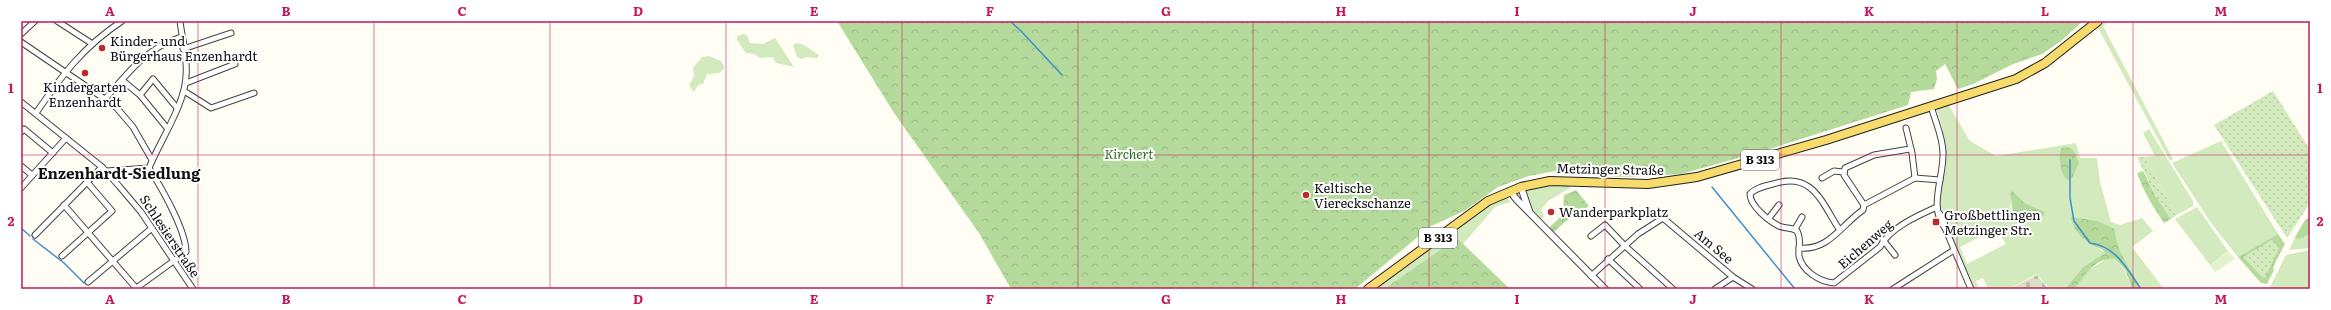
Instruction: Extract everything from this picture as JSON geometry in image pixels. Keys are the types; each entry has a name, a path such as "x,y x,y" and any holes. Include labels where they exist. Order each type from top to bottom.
{"main road":[{"name":"B 313","path":"1931,106 1995,86 2030,72 2063,50 2098,21"},
{"name":"Metzinger Straße","path":"1368,289 1482,205 1510,190 1562,180 1644,184 1686,179 1805,146 1931,106"}],"street":[{"path":"21,34 35,21"},
{"path":"57,21 92,43"},
{"path":"36,113 64,72 92,43 122,21"},
{"path":"64,205 89,231 109,258 114,260 135,289 174,260 185,255 185,243 171,207 149,168 177,108 186,83 184,49 181,38 180,21"},
{"path":"184,49 231,33"},
{"path":"105,99 146,54 162,44 181,38"},
{"path":"21,42 105,99 125,116 140,138 152,160"},
{"path":"186,83 235,64"},
{"path":"140,95 153,79 177,108"},
{"path":"122,80 140,95 167,128"},
{"path":"184,90 211,108 254,93"},
{"name":"Schlesierstraße","path":"21,102 104,169 129,196 193,289"},
{"path":"1931,106 1942,148 1938,210 1944,219 1945,228 1971,289"},
{"path":"1906,128 1915,178 1940,180"},
{"path":"22,131 53,153"},
{"path":"21,188 66,138"},
{"path":"1843,172 1850,165 1874,155 1910,149"},
{"path":"21,166 32,175"},
{"path":"35,235 87,182 104,169 149,168"},
{"path":"1822,178 1834,171 1843,172"},
{"path":"1843,172 1864,205"},
{"name":"Eichenweg","path":"1915,178 1864,205 1863,210 1839,230 1836,236 1819,247 1799,248 1800,259 1807,270 1819,278 1834,283 1880,247 1883,240 1912,218 1938,210"},
{"path":"1795,229 1779,226 1754,204 1750,194 1754,190 1777,182 1796,180 1806,184 1813,191 1839,230"},
{"path":"62,256 112,211 87,182"},
{"path":"1521,187 1530,212"},
{"path":"1510,190 1590,276 1604,289"},
{"path":"1769,218 1779,205"},
{"path":"1795,229 1802,217"},
{"name":"Am See","path":"1624,245 1663,218 1733,277 1752,289"},
{"path":"1591,236 1605,225 1624,245 1673,289"},
{"path":"88,282 152,228"},
{"path":"1795,229 1799,237 1799,248"},
{"path":"1883,240 1895,255"},
{"path":"1590,276 1624,245"},
{"path":"1893,289 1954,250"},
{"path":"1608,259 1640,289"},
{"path":"1715,289 1733,277"}],"green space":[{"name":"Kirchert","path":"837,21 2083,21 2061,41 2042,54 2011,65 1973,84 1958,89 1945,64 1936,71 1937,79 1934,89 1911,92 1908,105 1760,152 1681,174 1625,177 1577,174 1571,168 1529,176 1498,187 1464,211 1431,226 1355,289 1011,289 979,233 894,113"},
{"path":"2103,21 2109,21 2103,26 2173,159 2170,161 2097,26"},
{"path":"744,34 747,36 750,43 763,44 775,38 794,67 776,63 773,57 760,58 754,54 746,53 737,40 737,36"},
{"path":"797,43 804,45 819,55 817,58 807,57 802,59 797,57 793,45"},
{"path":"709,56 721,61 725,68 719,73 707,74 703,84 698,85 694,92 689,85 694,76 693,68 702,57"},
{"path":"2273,91 2310,150 2310,203 2287,238 2214,125"},
{"path":"1948,104 1970,141 1996,156 2076,143 2080,158 2097,158 2100,182 2111,222 2120,225 2142,218 2153,231 2132,247 2164,289 2142,289 2121,252 2115,229 2097,247 2105,253 2083,267 2065,289 2049,289 2037,274 2009,289 1988,289 1983,278 1976,281 1979,289 1973,289 1948,229 1950,219 1939,206 1943,130 1937,110","holes":["2012,192 2025,203 2045,212 2044,216 2033,213 2014,214 2010,207","1996,229 2006,244 1967,264 1960,247"]},
{"path":"2149,129 2193,201 2193,206 2177,215 2144,157 2155,156 2143,133"},
{"path":"2221,141 2278,234 2238,257 2211,223 2172,163"},
{"path":"2069,147 2073,150 2079,163 2072,178 2067,180 2061,169 2060,157 2061,148"},
{"path":"2137,157 2144,157 2177,215 2171,219 2155,195"},
{"path":"2143,171 2155,195 2171,219 2164,223 2149,199 2137,173"},
{"path":"1569,183 1570,188 1548,201 1541,210 1544,218 1540,219 1531,209 1525,192 1530,187"},
{"path":"1576,190 1589,206 1577,215 1574,214 1554,232 1549,228 1563,214 1564,195"},
{"path":"2012,191 2025,203 2045,212 2044,216 2033,213 2021,219 2017,216 2012,208 2010,193"},
{"path":"1507,198 1511,202 1496,206 1463,244 1457,238 1384,289 1372,289 1492,203"},
{"path":"2197,207 2228,251 2210,265 2175,219"},
{"path":"2071,217 2097,221 2115,229 2121,252 2142,289 2132,289 2125,269 2115,259 2108,259 2092,267 2076,287 2065,289 2083,267 2105,253 2102,249 2089,243 2080,235 2073,224"},
{"path":"2310,218 2310,234 2298,240 2295,237 2305,220"},
{"path":"2278,234 2285,244 2273,267 2274,270 2267,284 2261,283 2238,257"},
{"path":"2310,234 2310,248 2289,250 2295,237 2298,240"},
{"path":"1457,238 1510,289 1384,289"},
{"path":"2272,240 2279,248 2265,278 2261,276 2243,257"},
{"path":"2310,250 2310,289 2269,289 2286,255"},
{"path":"2228,251 2235,259 2215,272 2210,265"},
{"path":"2108,258 2115,259 2124,269 2132,289 2072,289 2087,271"},
{"path":"2037,275 2048,289 2010,289"}],"waterway":[{"path":"1010,21 1062,75"},
{"path":"2070,160 2070,198 2074,221 2090,243 2107,249 2126,266 2141,289"},
{"path":"1712,187 1795,289"},
{"path":"21,228 30,236"},
{"path":"33,239 64,263 84,283"}],"place":[{"name":"Kinder- und Bürgerhaus Enzenhardt","path":"102,48"},
{"name":"Kindergarten Enzenhardt","path":"85,73"},
{"name":"Keltische Viereckschanze","path":"1306,195"},
{"name":"Wanderparkplatz","path":"1551,212"},
{"name":"Großbettlingen Metzinger Str.","path":"1936,222"}],"district":[{"name":"Enzenhardt-Siedlung","path":"119,174"}]}
